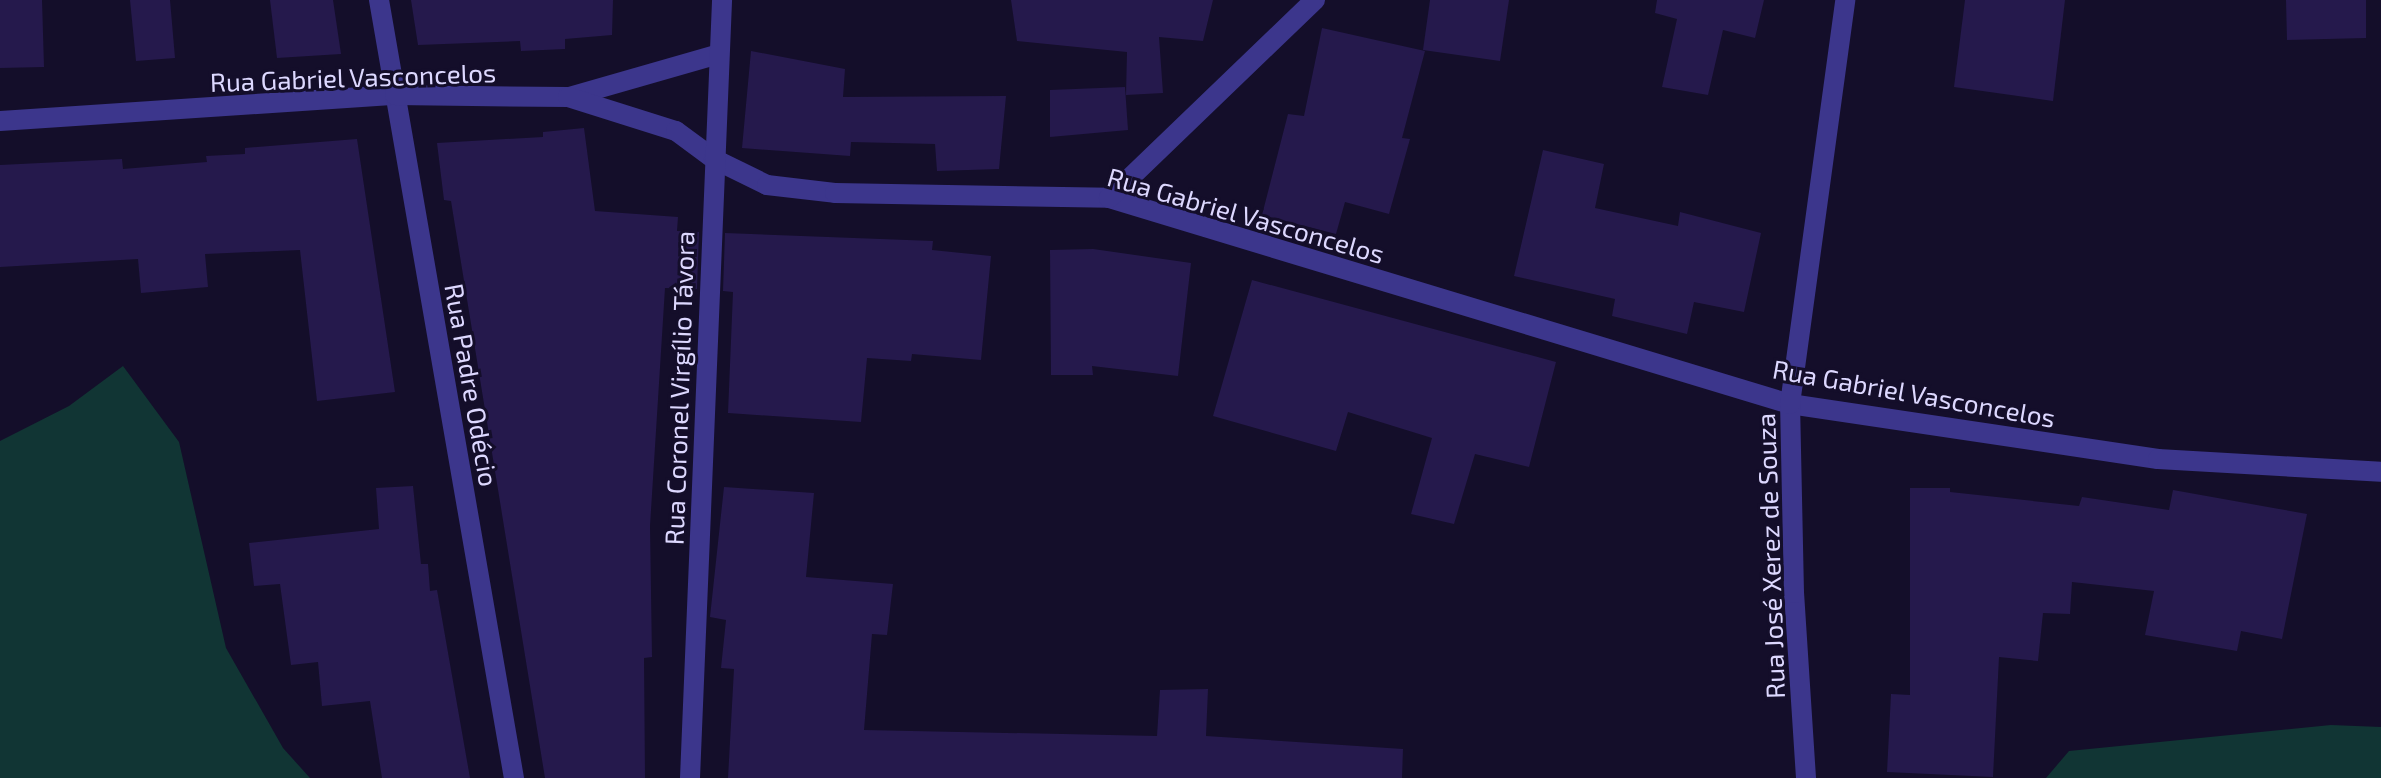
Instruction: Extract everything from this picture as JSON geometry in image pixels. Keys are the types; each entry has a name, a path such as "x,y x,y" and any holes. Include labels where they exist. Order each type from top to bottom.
{"street":[{"name":"Rua Padre Odécio","path":"379,0 514,778"},
{"name":"Rua Coronel Virgílio Távora","path":"690,778 722,0"},
{"path":"1109,198 1315,0"},
{"name":"Rua José Xerez de Souza","path":"1806,778 1794,593 1790,404 1845,0"},
{"path":"568,97 719,54"},
{"name":"Rua Gabriel Vasconcelos","path":"0,121 395,95 568,97 676,131 714,159 767,185 835,193 1109,198 1790,404 2158,459 2381,472"}],"green space":[{"path":"123,366 179,442 226,648 283,748 310,778 0,778 0,441 69,406"},
{"path":"2331,725 2381,727 2381,778 2046,778 2069,751"}],"building":[{"path":"0,0 42,0 44,67 0,68"},
{"path":"130,0 170,0 175,58 136,61"},
{"path":"270,0 333,0 341,54 277,58"},
{"path":"411,0 613,0 612,35 565,39 565,49 521,51 520,41 418,45"},
{"path":"1011,0 1213,0 1203,41 1159,37 1163,93 1126,95 1127,52 1017,41"},
{"path":"1430,0 1509,0 1500,61 1423,50"},
{"path":"1657,0 1764,0 1755,38 1723,30 1708,95 1662,87 1677,19 1655,13"},
{"path":"1965,0 2065,0 2053,101 1954,87"},
{"path":"2286,0 2366,0 2366,38 2287,40"},
{"path":"1322,28 1425,51 1402,138 1410,139 1389,214 1345,202 1336,234 1262,215 1288,114 1304,116"},
{"path":"751,51 845,69 843,97 1006,96 999,169 937,171 935,144 851,142 850,156 742,148"},
{"path":"1125,87 1128,130 1050,137 1050,90"},
{"path":"584,128 595,211 678,217 677,231 699,232 697,289 665,288 650,526 652,657 644,658 645,778 545,778 451,201 444,200 437,143 543,137 543,132"},
{"path":"357,139 395,392 317,401 300,250 205,254 208,287 141,293 138,259 0,267 0,165 122,159 123,169 207,162 206,156 245,154 245,148"},
{"path":"1543,150 1604,164 1595,208 1678,226 1680,212 1761,233 1744,312 1694,302 1687,334 1612,316 1615,299 1514,276"},
{"path":"725,233 933,241 932,250 991,256 981,360 912,354 911,361 867,358 861,422 728,413 733,292 723,291"},
{"path":"1093,249 1191,263 1178,376 1092,366 1093,375 1051,375 1050,250"},
{"path":"1252,280 1556,362 1529,467 1475,454 1454,524 1411,514 1432,438 1348,412 1336,451 1213,416"},
{"path":"413,486 421,564 428,564 430,591 437,590 470,778 382,778 370,701 322,706 318,662 291,665 280,584 254,586 249,543 379,529 376,488"},
{"path":"724,487 814,493 806,577 893,584 887,635 872,634 864,730 1157,736 1160,690 1208,689 1206,736 1403,749 1402,778 728,778 734,669 721,668 726,620 710,617"},
{"path":"1910,488 1950,488 1950,492 2079,506 2082,497 2169,510 2173,490 2307,514 2282,639 2241,631 2237,651 2145,635 2154,591 2072,582 2070,614 2043,613 2038,661 1999,657 1993,777 1887,772 1891,694 1910,695"}]}
